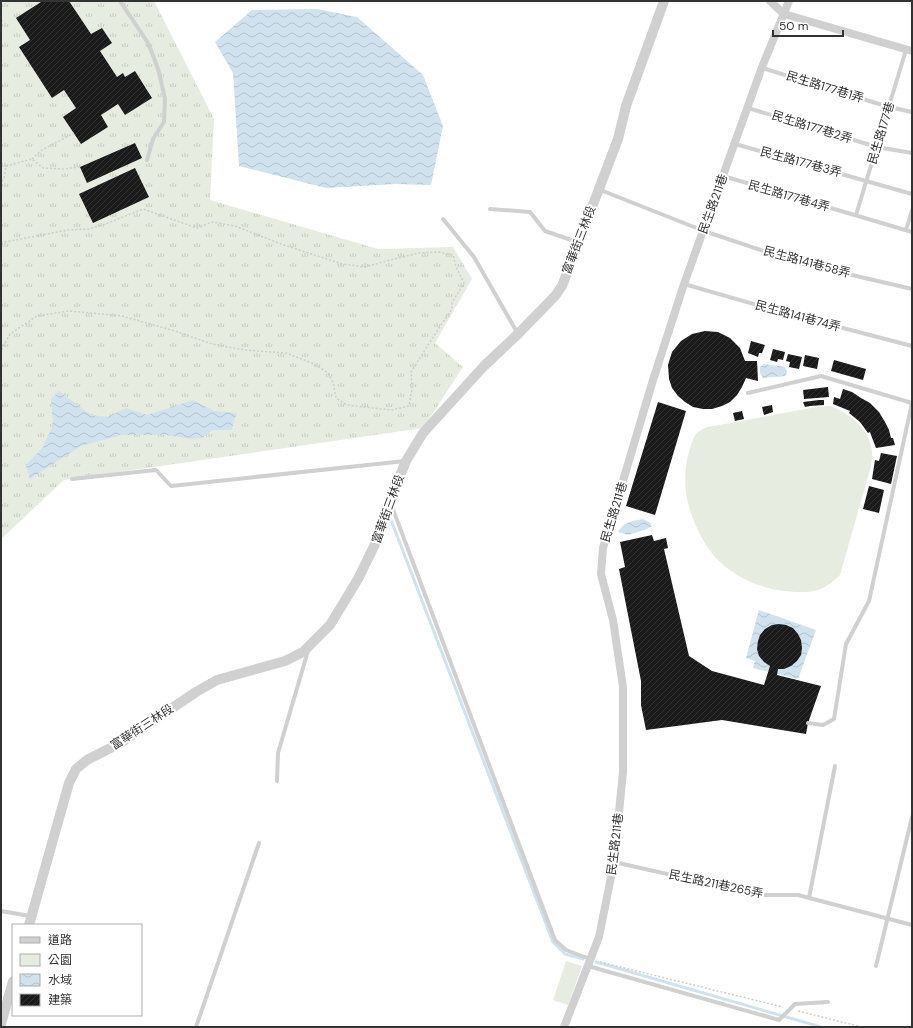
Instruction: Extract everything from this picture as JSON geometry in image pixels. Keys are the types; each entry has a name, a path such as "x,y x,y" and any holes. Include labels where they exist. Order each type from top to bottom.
{"street":[{"name":"富華街三林段","path":"30,921 69,783 76,769 88,760 122,742 196,692 217,680 285,661 303,652 330,625 358,578 378,538 390,500 406,461 423,432 484,366 555,296 562,286 618,139 626,106 664,1"},
{"path":"770,1 784,14 909,51"},
{"name":"民生路211巷","path":"564,1027 599,937 614,862 624,772 623,687 613,620 602,574 603,548 653,380 684,284 762,67 789,1"},
{"path":"1,1024 12,985"}],"lane":[{"path":"120,1 148,43 159,72 165,99 164,122 153,139 147,160"},
{"name":"民生路177巷","path":"856,215 889,107 909,51"},
{"name":"民生路177巷1弄","path":"762,67 889,107 912,112"},
{"name":"民生路177巷2弄","path":"747,108 877,147 912,153"},
{"name":"民生路177巷3弄","path":"734,144 867,180 912,194"},
{"name":"民生路177巷4弄","path":"723,176 912,232"},
{"name":"民生路141巷58弄","path":"598,189 704,231 796,262 912,289"},
{"path":"490,209 530,212 545,231 578,242"},
{"path":"906,230 912,210"},
{"path":"443,219 474,257 518,334"},
{"name":"民生路141巷74弄","path":"684,284 778,311 912,346"},
{"path":"748,393 821,376 912,403 869,601 846,644 834,719 823,725 808,723"},
{"path":"72,479 156,470 171,486 406,461"},
{"path":"390,500 555,940 566,950 589,963 779,1020 795,1004 828,1002"},
{"path":"277,780 278,754 310,644"},
{"path":"809,898 835,766"},
{"path":"876,966 912,817"},
{"path":"196,1027 259,843"},
{"name":"民生路211巷265弄","path":"614,862 760,895 798,895 912,925"},
{"path":"1,911 30,921"}],"path":[{"path":"1,16 1,25"},
{"path":"1,163 6,166 32,160 42,150 74,133"},
{"path":"32,160 44,168 62,169 80,167"},
{"path":"1,182 4,178 6,166"},
{"path":"1,244 13,240 68,230 89,229 143,208 197,228 212,222 235,226 281,244 342,264 365,267 419,253 438,252 453,256 456,267 464,283 452,303 452,309 411,372 412,389 409,406 391,410 347,405 336,398 333,382 327,372 312,363 286,353 245,350 212,344 175,331 122,316 69,311 36,316 10,334 1,351"},
{"path":"589,963 791,1009 862,1027"}],"green space":[{"path":"1,1 154,1 214,119 210,200 378,249 453,247 472,279 435,343 463,367 423,428 64,480 1,539"},
{"path":"830,406 844,412 856,421 866,433 872,449 871,466 840,575 830,584 821,589 806,592 765,587 746,580 729,570 709,550 692,517 687,499 685,480 687,461 693,439 697,433 708,427 816,407"},
{"path":"566,961 582,966 568,1005 553,1000"}],"water":[{"path":"317,9 357,17 423,75 443,126 431,185 395,184 326,188 239,166 233,73 215,42 252,10"},
{"path":"764,364 785,367 787,372 785,376 763,378 760,373 760,367"},
{"path":"59,391 91,415 108,417 126,408 147,415 193,400 214,411 236,413 232,430 212,430 202,438 191,439 166,435 121,435 81,446 30,479 26,465 43,447 53,425 51,399"},
{"path":"643,519 649,522 652,526 628,535 618,532 626,524"},
{"path":"759,610 816,630 798,679 753,668 755,661 746,658"}],"building":[{"path":"40,1 69,1 91,34 102,28 112,43 100,51 117,77 123,73 125,77 135,71 152,98 125,115 118,104 101,115 108,127 81,144 63,117 76,108 64,90 52,98 19,47 30,40 16,18 41,2"},
{"path":"135,143 142,158 87,183 80,167"},
{"path":"135,168 149,197 93,223 79,194"},
{"path":"705,331 718,332 730,338 740,348 745,361 757,361 758,381 746,378 737,395 730,402 712,409 693,407 685,402 672,388 669,379 668,365 672,352 681,341 692,334"},
{"path":"751,341 765,345 762,353 759,353 758,357 748,353"},
{"path":"773,349 785,352 783,360 778,359 777,362 770,360"},
{"path":"788,354 802,357 799,369 789,367 790,362 786,361"},
{"path":"805,355 819,358 817,369 803,366"},
{"path":"834,360 866,369 863,380 831,371"},
{"path":"828,387 829,397 804,399 803,390"},
{"path":"843,389 852,392 870,403 879,412 889,430 891,438 893,438 895,445 876,448 870,432 868,433 860,422 849,413 850,411 833,404 834,397 840,399"},
{"path":"824,400 824,405 805,407 803,402"},
{"path":"658,402 686,411 655,515 626,506"},
{"path":"772,405 773,412 764,415 762,407"},
{"path":"742,411 744,419 735,421 733,413"},
{"path":"881,453 897,456 891,484 872,479 875,460 879,461"},
{"path":"869,486 884,490 879,513 863,509"},
{"path":"652,535 654,541 666,538 668,548 664,549 689,656 712,671 764,685 770,666 759,656 757,649 760,635 765,629 772,625 779,624 793,628 798,634 801,640 801,655 791,666 784,669 778,669 777,675 821,686 808,723 806,734 722,720 646,730 641,705 641,681 619,569 625,567 620,542"}],"waterway":[{"path":"391,520 553,942 565,954 583,959"},
{"path":"596,962 821,1027"}]}
